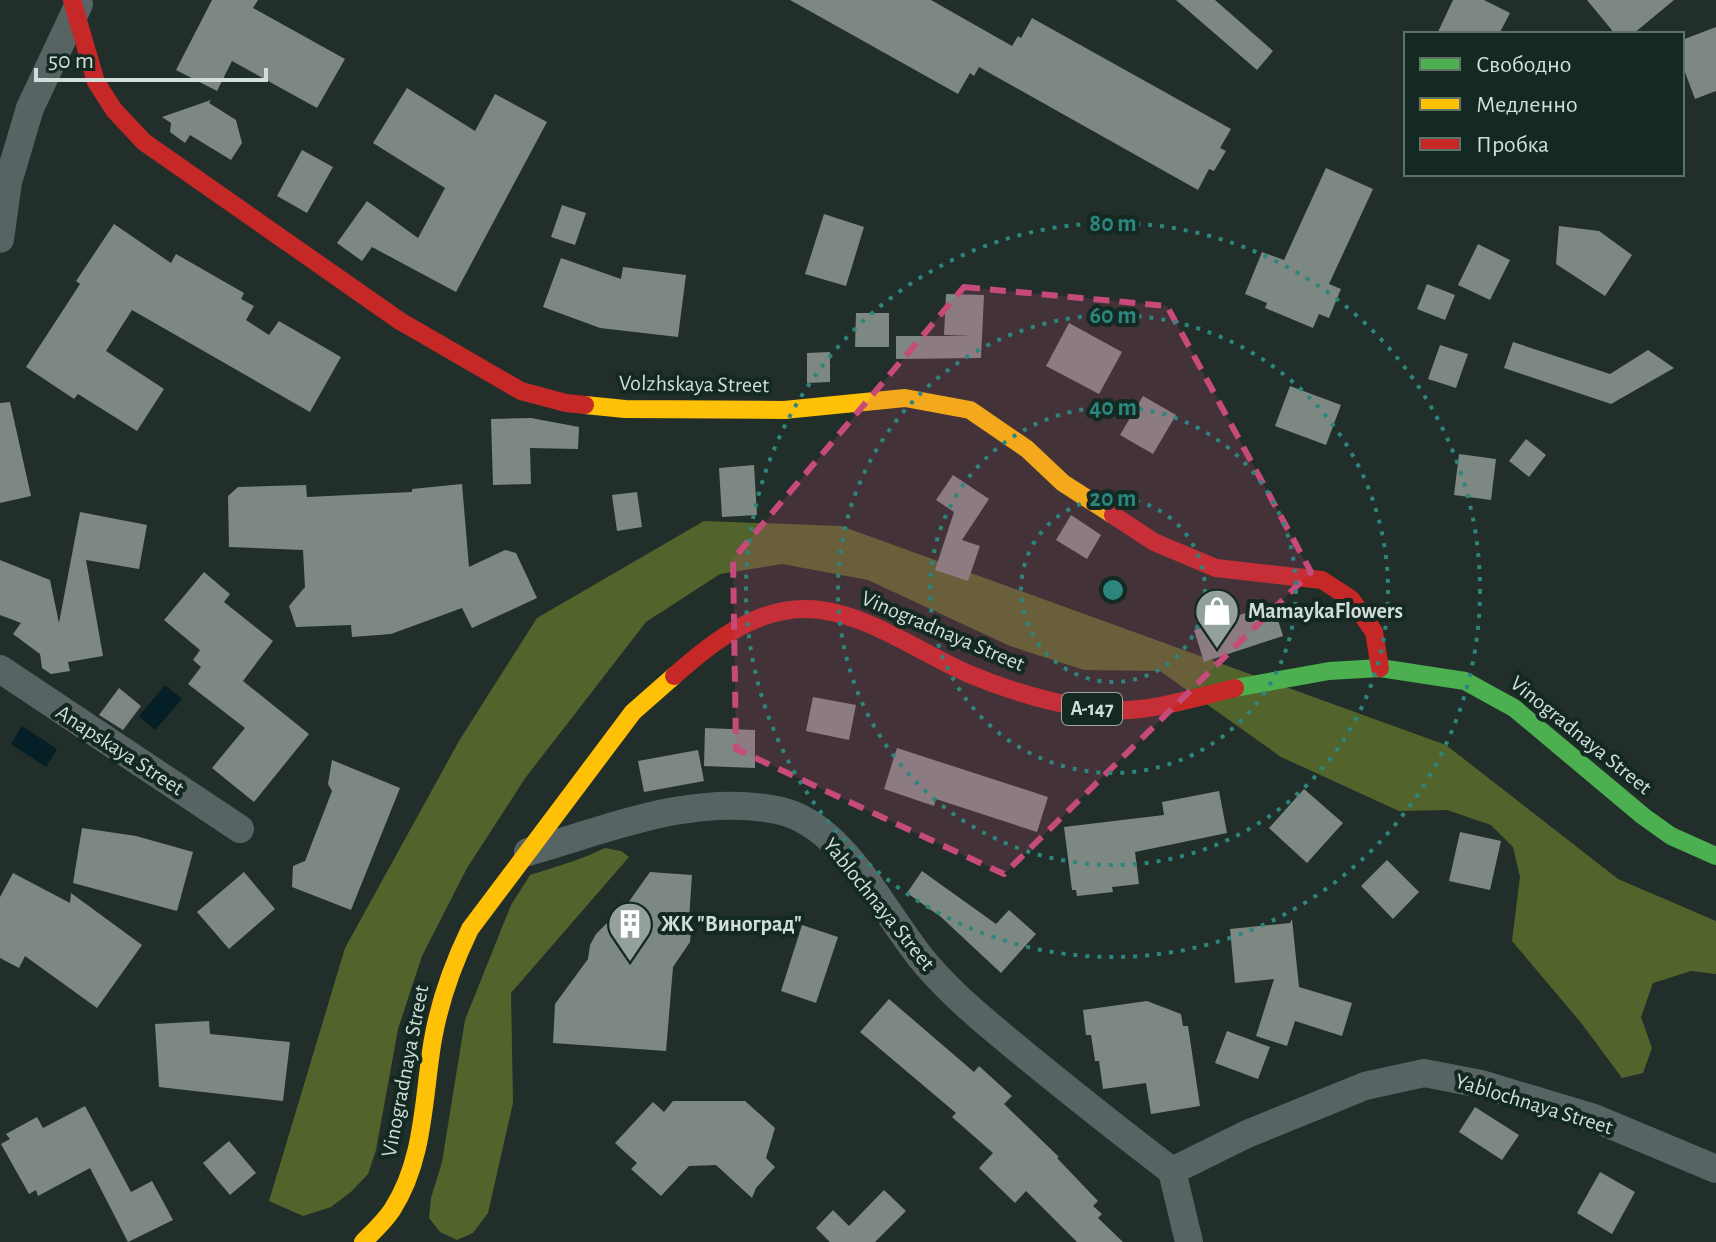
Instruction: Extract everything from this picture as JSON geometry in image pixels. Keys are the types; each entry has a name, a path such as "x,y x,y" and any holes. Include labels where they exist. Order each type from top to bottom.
{"main road":[{"name":"Volzhskaya Street","path":"77,3 96,82 114,110 144,142 400,321 521,391 566,403 625,409 784,410 905,398 970,410 1027,449 1063,483 1154,542 1216,568 1322,580 1351,599 1374,632 1380,668"},
{"name":"Vinogradnaya Street","path":"363,1242 392,1210 409,1175 423,1115 433,1040 450,969 470,929 633,712 711,643 737,628 775,614 804,609 840,612 970,674 1070,704 1120,712 1149,709 1247,685 1329,671 1380,668 1465,681 1514,708 1671,836 1716,856"}],"street":[{"path":"0,239 8,182 30,108 77,3"},
{"name":"Anapskaya Street","path":"0,669 240,829"},
{"name":"Yablochnaya Street","path":"528,852 677,809 717,805 778,810 813,824 841,850 926,964 964,1005 1172,1171 1247,1134 1365,1086 1424,1073 1481,1084 1594,1118 1716,1169"},
{"path":"1172,1171 1189,1242"}],"highlighted area":[{"path":"964,287 1167,306 1311,572 1004,874 736,749 733,559"}],"green space":[{"path":"704,521 841,526 1446,745 1618,879 1716,921 1716,974 1691,971 1653,983 1641,1017 1652,1048 1643,1073 1622,1078 1582,1024 1512,941 1520,877 1513,847 1491,825 1447,810 1399,811 1281,757 1160,671 1084,670 1010,646 868,580 782,564 720,574 646,622 526,777 467,868 422,956 398,1029 376,1150 368,1174 331,1207 303,1216 269,1201 345,948 459,741 537,618"},
{"path":"605,848 621,851 629,857 511,993 513,1103 488,1213 473,1233 457,1240 440,1232 429,1218 431,1198 442,1162 465,1020 511,905 530,875"}],"water":[{"path":"165,685 182,699 155,730 139,716"},
{"path":"22,726 57,749 46,767 11,744"}],"building":[{"path":"212,0 258,0 253,8 345,59 317,108 232,61 217,91 176,70"},
{"path":"790,0 931,0 1012,46 1018,36 1021,38 1032,18 1231,129 1220,148 1226,151 1214,171 1209,169 1198,190 979,67 974,76 970,73 958,94"},
{"path":"1176,0 1215,0 1273,51 1257,70"},
{"path":"1453,0 1484,0 1510,13 1500,32 1438,32"},
{"path":"1587,0 1674,0 1635,32 1613,32"},
{"path":"1716,27 1716,91 1695,99 1684,69 1684,39"},
{"path":"407,88 475,131 495,94 547,122 456,292 372,247 362,261 337,243 367,201 418,238 445,188 373,143"},
{"path":"211,100 209,103 236,120 242,143 231,160 190,135 185,143 170,132 171,123 162,117"},
{"path":"302,150 333,167 307,213 277,196"},
{"path":"1326,168 1373,189 1329,284 1341,289 1329,318 1319,314 1313,328 1265,308 1267,303 1245,294 1262,252 1284,260"},
{"path":"562,205 586,213 575,245 551,237"},
{"path":"824,214 864,227 846,286 805,274"},
{"path":"114,224 171,263 176,254 244,293 241,299 254,306 246,320 269,335 279,321 341,357 310,412 132,310 106,351 164,389 137,431 78,394 74,399 26,367 80,284 76,281"},
{"path":"1559,226 1599,231 1632,255 1605,296 1556,264"},
{"path":"1478,244 1510,260 1490,300 1458,285"},
{"path":"561,258 621,279 623,267 686,275 678,337 600,328 543,307"},
{"path":"1427,284 1455,295 1445,320 1417,309"},
{"path":"946,294 984,295 981,358 896,359 896,336 973,336 944,335"},
{"path":"856,313 889,313 889,347 855,347"},
{"path":"1069,323 1122,352 1099,394 1046,366"},
{"path":"1513,342 1610,374 1648,350 1674,368 1611,404 1504,368"},
{"path":"1440,345 1468,354 1456,388 1428,379"},
{"path":"830,352 830,382 807,383 807,353"},
{"path":"1290,386 1341,405 1326,445 1275,426"},
{"path":"1143,396 1176,415 1153,454 1120,435"},
{"path":"10,402 31,496 0,503 0,403"},
{"path":"531,418 579,427 578,449 530,448 531,484 493,485 491,419"},
{"path":"1526,439 1546,455 1529,477 1509,461"},
{"path":"1459,454 1496,459 1491,500 1454,495"},
{"path":"754,465 757,515 722,517 719,468"},
{"path":"953,475 989,499 962,540 980,546 968,581 935,570 954,512 936,500"},
{"path":"462,484 469,567 505,550 516,553 537,598 472,628 462,608 391,634 352,637 351,625 296,627 289,606 305,587 303,550 229,547 228,496 238,487 306,485 307,497 412,492 412,489"},
{"path":"637,492 642,527 617,531 612,495"},
{"path":"80,512 147,525 139,569 86,560 103,656 68,662 70,671 51,674 42,668 40,654 13,634 21,623 0,615 0,560 50,580 59,623"},
{"path":"1071,515 1101,535 1087,559 1056,540"},
{"path":"204,572 230,594 224,602 273,641 243,681 309,734 254,802 212,768 245,728 188,684 201,667 193,660 200,650 164,620"},
{"path":"1273,604 1283,636 1204,662 1194,630"},
{"path":"119,688 141,706 123,730 99,715"},
{"path":"813,697 856,705 849,740 806,731"},
{"path":"705,728 755,730 755,768 704,766"},
{"path":"897,748 1048,797 1037,832 936,799 934,806 884,789"},
{"path":"698,750 704,781 644,792 638,761"},
{"path":"332,760 400,788 351,910 292,887 293,866 305,861 332,791 328,784"},
{"path":"1304,789 1343,823 1307,863 1269,828"},
{"path":"1219,791 1227,833 1135,852 1139,884 1112,887 1113,892 1077,896 1076,890 1072,890 1064,827 1164,815 1162,802"},
{"path":"82,828 136,836 193,852 177,911 73,883"},
{"path":"1460,832 1501,841 1490,890 1449,881"},
{"path":"1387,860 1419,892 1393,919 1361,886"},
{"path":"922,871 996,924 1009,910 1036,934 1001,973 941,917 907,893"},
{"path":"244,872 275,909 229,949 197,912"},
{"name":"ЖК \"Виноград\"","path":"650,872 692,875 690,942 673,967 666,1051 553,1043 555,1004 588,959 596,934 618,917"},
{"path":"13,873 70,903 71,893 142,945 97,1008 25,956 19,968 0,958 0,897"},
{"path":"1292,919 1299,987 1352,1003 1342,1036 1295,1021 1287,1046 1256,1036 1274,979 1235,983 1230,929 1290,923"},
{"path":"802,925 838,937 816,1003 781,991"},
{"path":"889,999 974,1072 979,1066 1012,1096 1004,1104 1059,1157 1098,1201 1093,1206 1102,1214 1098,1218 1123,1242 1077,1242 1026,1191 1015,1203 979,1168 993,1153 952,1117 956,1113 860,1032"},
{"path":"1147,1001 1181,1014 1183,1026 1188,1026 1200,1106 1151,1114 1146,1083 1103,1089 1091,1035 1086,1035 1083,1010"},
{"path":"209,1021 210,1034 290,1042 283,1101 159,1087 155,1024"},
{"path":"1227,1031 1270,1047 1258,1079 1215,1063"},
{"path":"673,1101 745,1101 775,1128 766,1158 775,1167 756,1188 752,1198 716,1165 689,1166 661,1196 631,1169 637,1163 615,1143 653,1102 664,1112"},
{"path":"85,1106 131,1192 152,1181 173,1220 128,1242 90,1168 38,1196 36,1190 29,1194 1,1144 10,1139 6,1134 37,1117 43,1128"},
{"path":"1475,1107 1519,1135 1502,1160 1459,1132"},
{"path":"229,1141 256,1173 230,1195 203,1163"},
{"path":"1600,1172 1635,1192 1612,1234 1577,1213"},
{"path":"884,1190 906,1211 875,1242 830,1242 816,1228 833,1210 849,1226"}],"traffic: fast":[{"path":"1235,688 1329,671 1380,668 1465,681 1514,708 1671,836 1716,856"}],"traffic: slow":[{"path":"585,405 625,409 784,410 905,398 970,410 1027,449 1063,483 1113,515"},
{"path":"363,1242 392,1210 411,1170 421,1127 439,1010 470,929 633,712 674,676"}],"traffic: jam":[{"path":"72,0 96,82 114,110 144,142 400,321 521,391 585,405"},
{"path":"1113,515 1154,542 1216,568 1322,580 1351,599 1374,632 1380,668"},
{"path":"674,676 703,651 752,621 769,614 807,609 849,616 983,680 1071,705 1105,710 1142,709 1235,688"}],"place":[{"name":"MamaykaFlowers","path":"1217,650"},
{"name":"ЖК \"Виноград\"","path":"630,963"}]}
